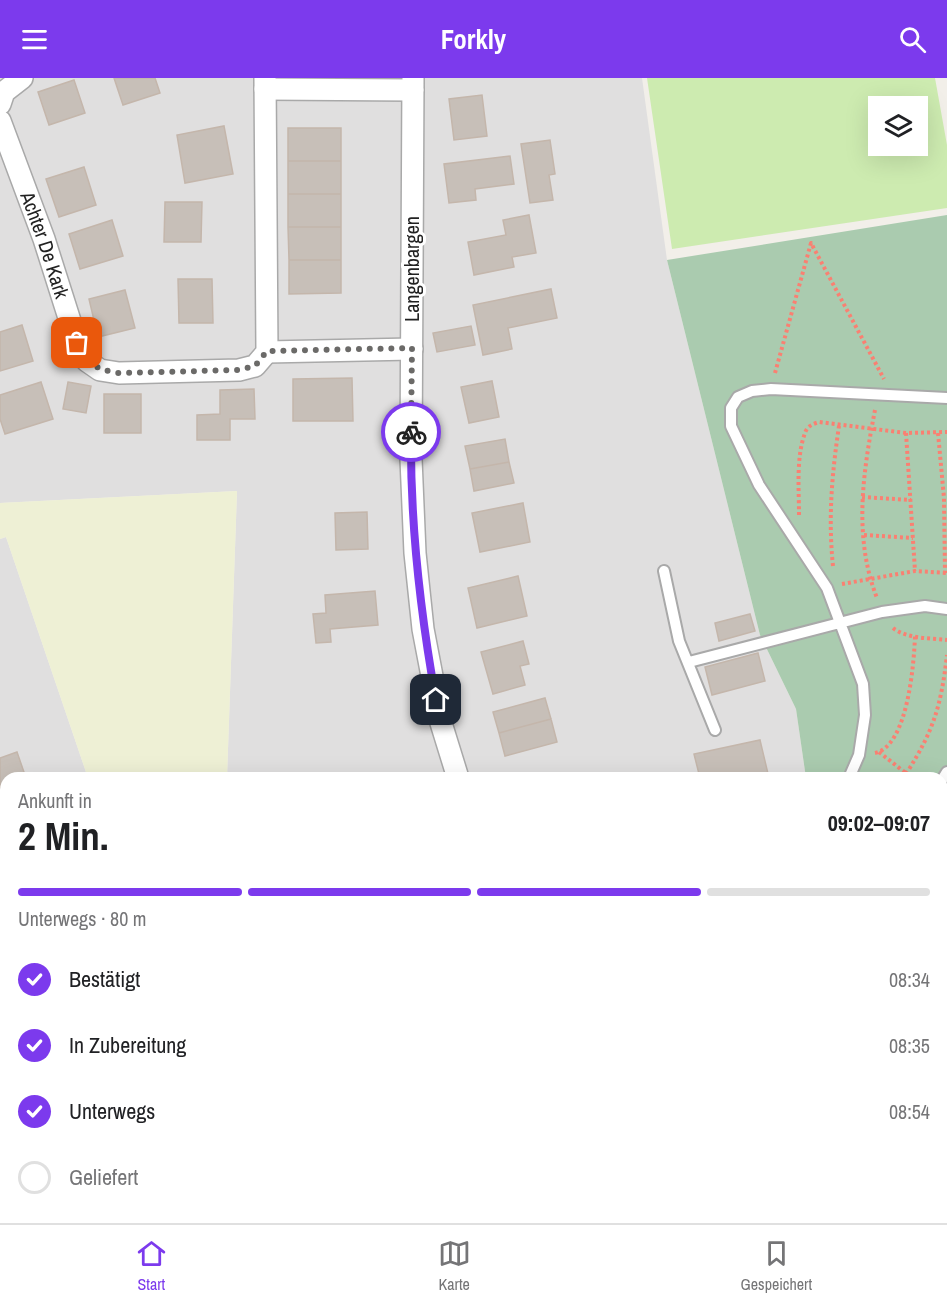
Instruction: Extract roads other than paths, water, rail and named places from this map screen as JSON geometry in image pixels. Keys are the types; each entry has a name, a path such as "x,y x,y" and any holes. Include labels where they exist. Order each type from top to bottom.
{"street":[{"path":"0,104 4,92 22,78"},
{"path":"412,348 267,351 265,83 413,84"},
{"name":"Langenbargen","path":"413,84 411,459 415,553 422,618 441,723 456,772"},
{"name":"Achter De Kark","path":"0,121 44,239 77,343 87,361 100,370 119,373 239,370 255,366 267,351"}],"lane":[{"path":"852,772 859,755 865,715 863,684 841,624 831,586 792,535 759,485 731,426 730,408 738,397 752,391 771,389 947,398"},
{"path":"663,571 679,641 715,730"},
{"path":"689,662 882,612 925,606 947,609"}]}
